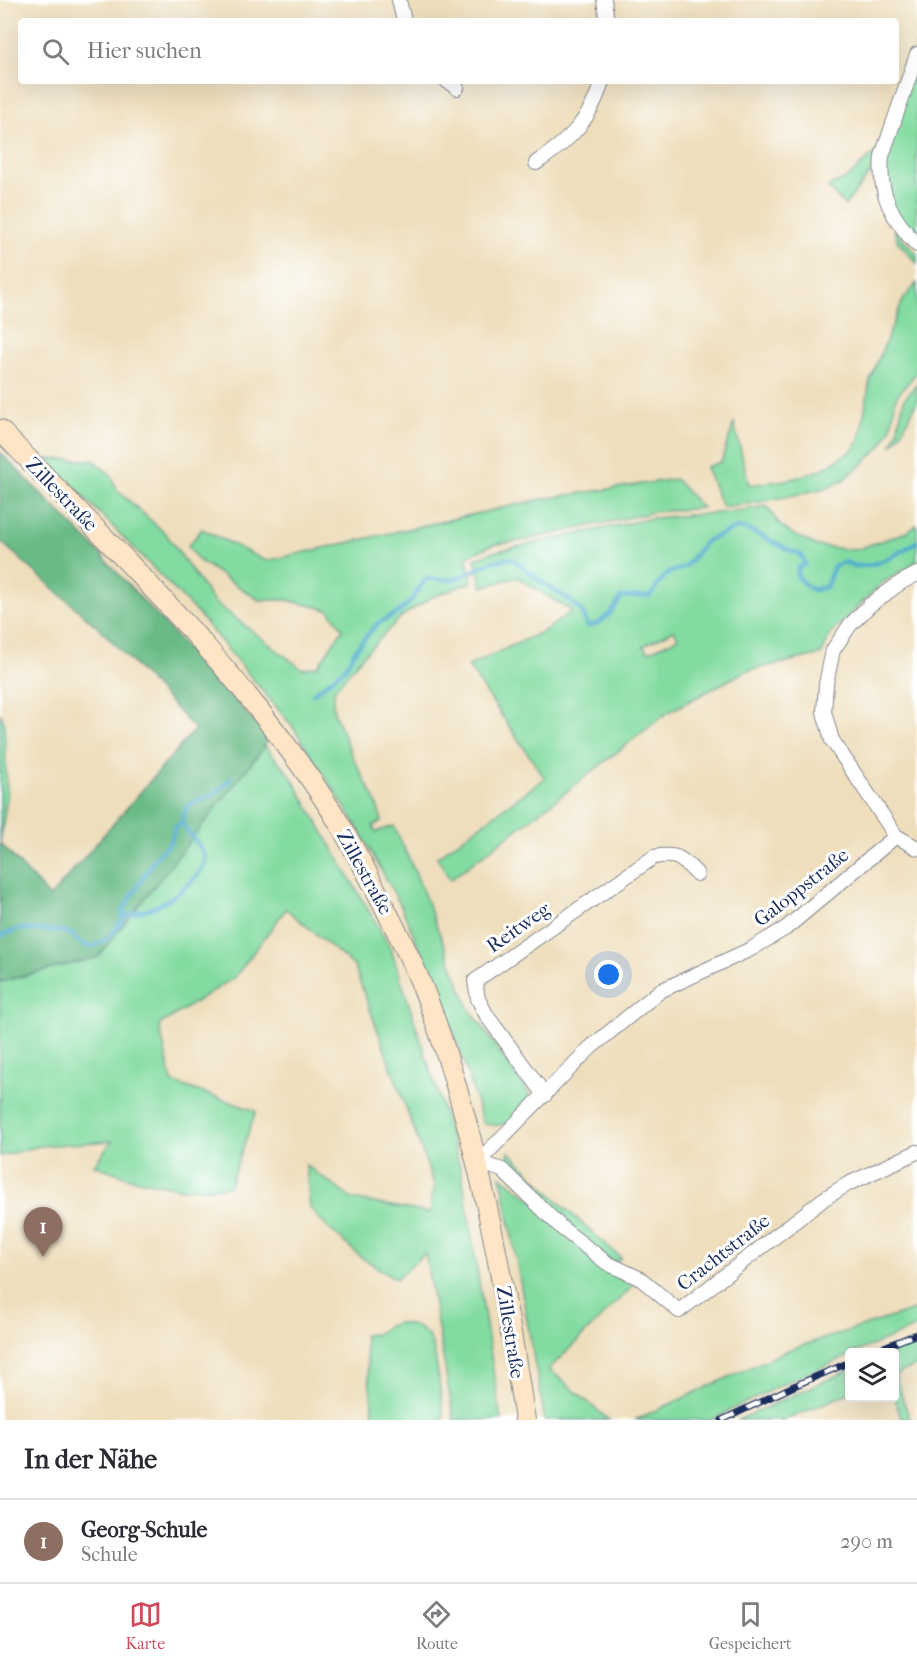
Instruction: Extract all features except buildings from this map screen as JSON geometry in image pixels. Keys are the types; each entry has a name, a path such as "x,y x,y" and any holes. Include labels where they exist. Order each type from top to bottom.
{"main road":[{"name":"Zillestraße","path":"0,430 198,639 280,738 332,812 370,876 426,995 452,1067 478,1162 503,1284 525,1420"}],"street":[{"path":"399,0 403,18"},
{"path":"604,0 607,18"},
{"path":"917,54 882,156 880,169 885,196 891,212 917,245"},
{"path":"536,163 556,150 587,118 601,84"},
{"path":"917,574 900,583 850,625 834,650 826,684 824,712 832,740 896,836 917,848"},
{"name":"Galoppstraße","path":"478,1162 591,1048 660,991 751,949 786,928 896,836"},
{"name":"Reitweg","path":"545,1095 487,1016 478,999 475,981 654,857 669,854 682,859 697,874"},
{"name":"Crachtstraße","path":"478,1162 502,1170 562,1229 607,1263 641,1279 679,1311 825,1198 848,1184 917,1152"}],"green space":[{"path":"917,44 917,245 891,212 882,156 912,72"},
{"path":"881,147 871,172 845,205 827,187 846,179"},
{"path":"894,229 917,254 917,263 898,242"},
{"path":"917,283 917,372 896,397 891,428 882,445 843,480 825,488 754,503 722,507 706,467 721,462 734,423 749,485 792,479 821,470 853,450 860,439 870,380 903,300"},
{"path":"917,384 917,402 900,435 891,446 897,432 904,399"},
{"path":"0,452 92,545 267,736 265,746 98,957 0,982 0,843 50,897 195,729 104,633 0,541"},
{"path":"47,459 93,460 111,475 117,490 166,534 213,601 302,669 318,666 343,629 329,610 287,600 259,600 198,560 188,546 202,529 266,561 542,499 675,479 702,508 654,512 526,540 492,545 466,557 472,582 430,598 401,617 359,660 335,689 334,712 354,760 375,799 382,821 373,826 376,832 394,826 416,874 469,1008 530,1095 522,1110 512,1120 499,1125 483,1123 461,1053 432,976 400,904 355,823 293,727 199,615"},
{"path":"767,506 779,524 792,534 818,546 855,550 907,532 917,525 917,561 882,583 830,634 822,654 746,671 667,713 450,880 437,857 545,778 468,666 546,630 572,611 517,577 482,587 475,559 493,552 652,518 729,512","holes":["674,630 678,638 648,652 643,646"]},
{"path":"0,713 4,722 7,797 0,843"},
{"path":"265,746 290,775 391,949 462,1174 501,1420 454,1420 425,1253 396,1279 362,1258 327,1227 310,1208 306,1165 352,1199 430,1213 434,1184 354,966 286,909 235,977 159,1025 172,1082 256,1111 229,1187 183,1189 133,1179 94,1165 112,1141 40,1146 0,1156 0,982 98,956"},
{"path":"509,1152 564,1207 621,1258 615,1262 579,1238 508,1167 506,1161"},
{"path":"501,1176 638,1281 549,1369 609,1420 545,1420"},
{"path":"917,1309 917,1327 866,1348 845,1348 845,1358 787,1382 711,1420 635,1420 788,1350"},
{"path":"397,1323 418,1328 429,1338 435,1354 444,1420 374,1420 364,1335 375,1335"},
{"path":"917,1341 917,1365 899,1373 899,1349"},
{"path":"845,1372 845,1395 785,1420 738,1420"},
{"path":"899,1387 910,1420 902,1420 895,1402 899,1402"}],"waterway":[{"path":"313,694 344,669 357,648 378,623 398,613 410,602 426,579 454,579 498,560 513,559 540,581 568,599 581,610 588,626 608,616 621,597 650,596 670,572 686,566 706,541 737,528 746,529 801,555 805,564 798,568 797,575 813,590 826,587 834,566 844,562 856,566 873,564 917,542"},
{"path":"0,936 19,929 58,931 69,933 82,944 90,947 114,932 126,916 155,907 173,897 193,879 205,862 201,849 182,823 183,815 188,806 218,792 231,778"},
{"path":"122,919 123,910 154,860 171,841 175,827 182,823"}],"railway":[{"path":"881,1348 917,1334"},
{"path":"722,1420 845,1364"}],"place":[{"name":"Georg-Schule","path":"43,1257"}]}
